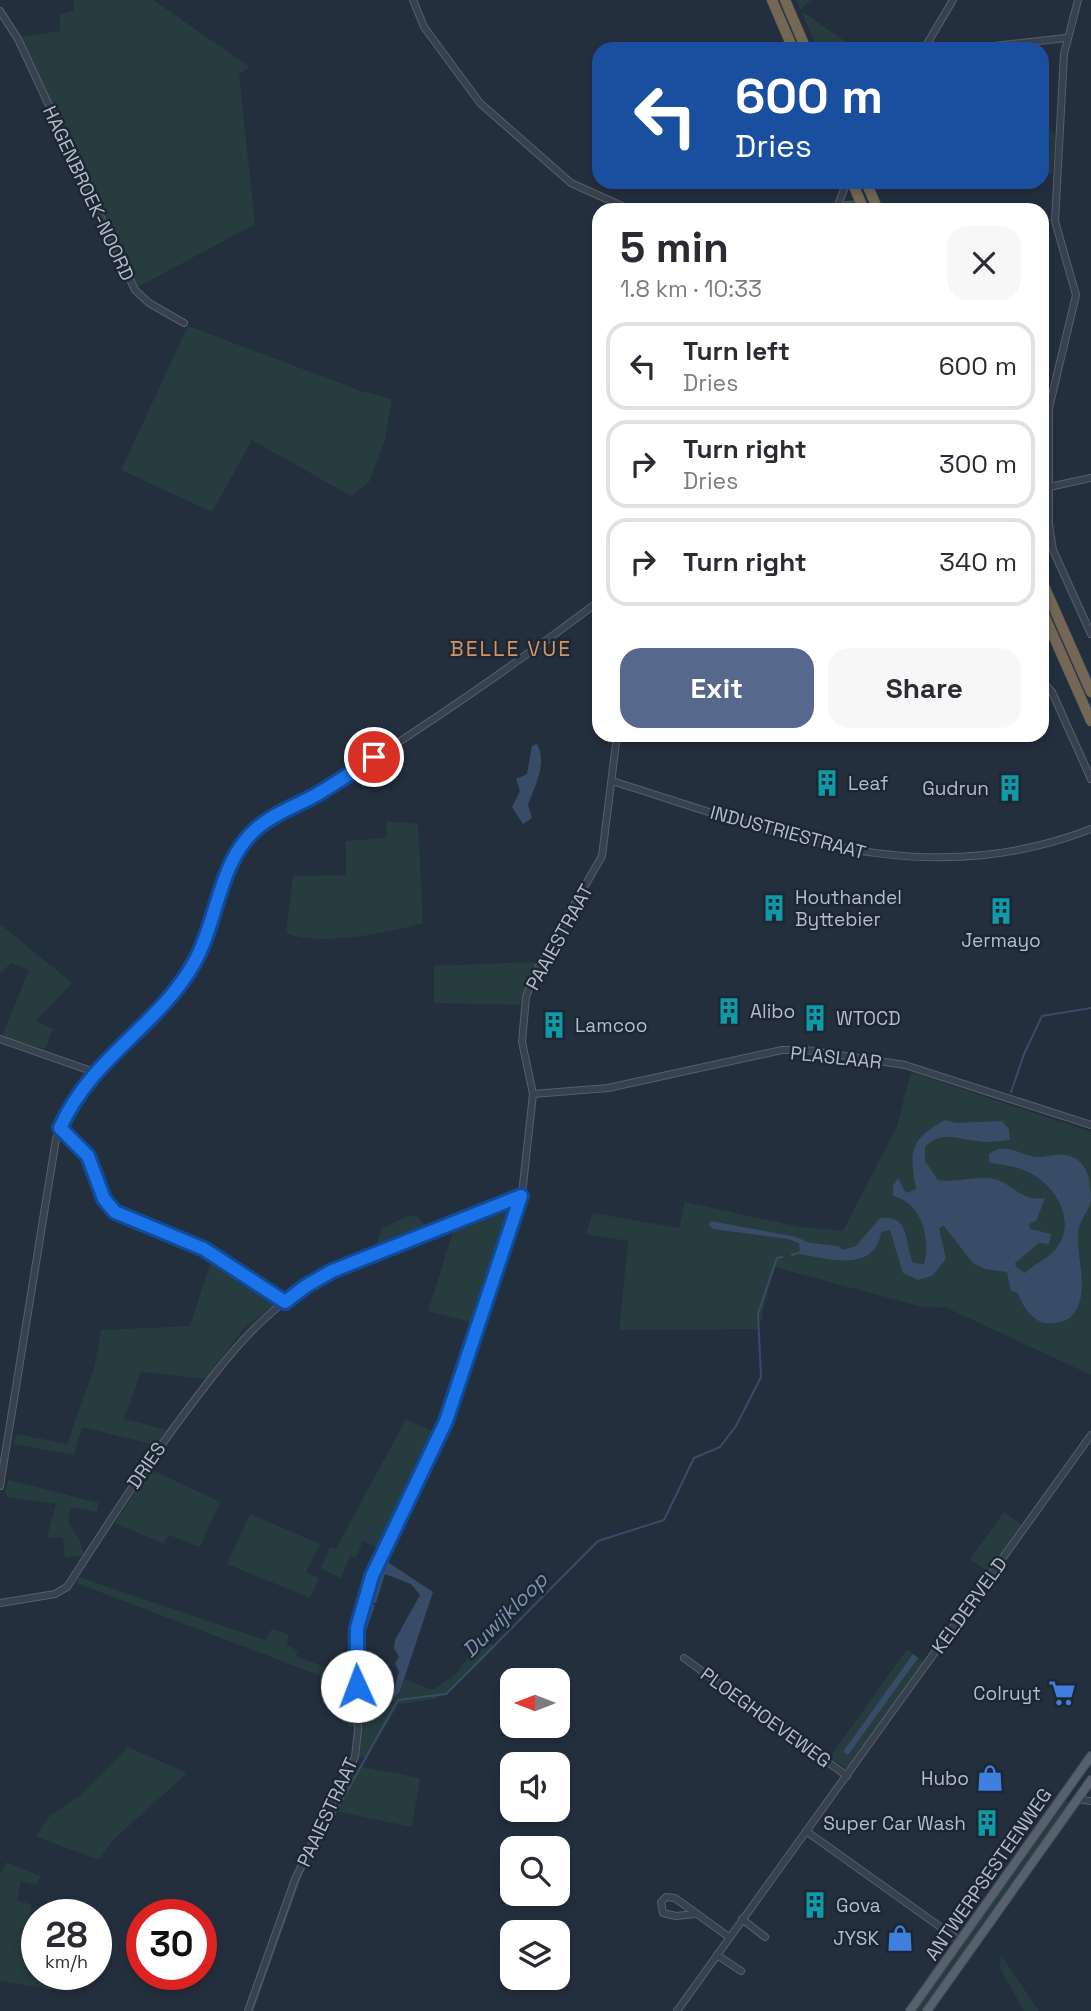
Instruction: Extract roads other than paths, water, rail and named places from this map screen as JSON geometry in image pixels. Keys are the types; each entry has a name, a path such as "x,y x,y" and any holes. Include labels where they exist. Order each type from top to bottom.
{"highway":[{"path":"772,0 790,42"},
{"path":"785,0 803,42"},
{"path":"1049,597 1091,692"},
{"path":"1049,626 1091,720"}],"main road":[{"name":"ANTWERPSESTEENWEG","path":"910,2011 1091,1756"},
{"name":"ANTWERPSESTEENWEG","path":"927,2011 1088,1782"}],"street":[{"path":"929,42 953,0"},
{"path":"1078,0 1066,38 1055,221 1076,295 1049,408 1049,487 1053,550 1090,632"},
{"path":"417,1 424,27 480,103 571,183 615,203"},
{"name":"HAGENBROEK-NOORD","path":"0,11 19,41 135,289 149,303 184,323"},
{"path":"1030,42 1066,38"},
{"path":"1049,487 1091,478"},
{"path":"0,1486 52,1153 60,1128 70,1106 93,1073 171,995 193,965 209,930 231,864 257,828 354,771 592,606"},
{"path":"1049,689 1091,779"},
{"name":"PAAIESTRAAT","path":"248,2011 300,1867 351,1768 358,1730 355,1640 359,1618 378,1563 446,1421 521,1196 533,1094 522,1042 526,997 536,971 602,856 616,742"},
{"name":"INDUSTRIESTRAAT","path":"612,781 818,844 882,856 930,860 983,856 1039,846 1091,829"},
{"path":"0,1040 86,1067 93,1073"},
{"name":"PLASLAAR","path":"533,1094 608,1088 782,1051 806,1049 921,1069 1091,1125"},
{"path":"60,1128 88,1156 104,1199 115,1212 204,1249 285,1302"},
{"name":"DRIES","path":"0,1603 55,1594 67,1587 162,1441 248,1331 285,1302 332,1271 521,1196"},
{"name":"KELDERVELD","path":"677,2011 1091,1435"},
{"name":"PLOEGHOEVEWEG","path":"684,1658 847,1776"},
{"path":"1074,1800 1089,1800 1088,1782"},
{"path":"806,1831 960,1941"},
{"path":"695,1914 668,1916 663,1913 661,1902 666,1897 675,1898 729,1937"},
{"path":"742,1919 765,1937"},
{"path":"717,1955 741,1971"}],"water":[{"path":"537,744 541,767 528,805 532,818 523,824 512,807 520,791 516,779 527,774 532,746"},
{"path":"945,1120 956,1123 1002,1121 1009,1129 1010,1140 985,1142 950,1137 938,1139 925,1147 925,1161 938,1180 994,1179 1023,1195 1045,1198 1036,1221 1029,1224 1030,1229 1051,1234 1049,1244 1039,1243 1015,1263 1016,1267 1025,1273 1055,1250 1065,1226 1064,1214 1052,1192 1033,1174 989,1162 989,1154 995,1150 1008,1149 1039,1157 1062,1155 1072,1157 1083,1165 1089,1178 1091,1200 1078,1229 1082,1289 1077,1308 1071,1317 1052,1323 1035,1319 1018,1293 1011,1291 1007,1272 985,1269 973,1263 944,1226 939,1228 946,1259 932,1276 918,1280 903,1273 890,1230 881,1232 877,1245 870,1253 860,1258 837,1260 800,1254 799,1243 788,1239 713,1229 709,1225 711,1221 796,1237 810,1243 838,1246 843,1250 856,1246 880,1218 890,1218 902,1225 913,1263 924,1264 926,1244 922,1223 911,1206 893,1196 893,1186 898,1178 906,1193 916,1189 913,1165 915,1147 925,1133"},
{"path":"386,1561 433,1592 400,1691 395,1697 362,1691 359,1669 361,1636 369,1603 375,1605 365,1634 366,1685 393,1691 399,1672 395,1663 399,1657 394,1648 395,1640 420,1595 411,1584 385,1574 376,1603 370,1601 381,1566"},
{"path":"913,1654 918,1658 848,1755 843,1752"}],"waterway":[{"name":"Duwijkloop","path":"1011,1092 1024,1054 1042,1016 1091,1008"},
{"name":"Duwijkloop","path":"792,1255 801,1252"},
{"name":"Duwijkloop","path":"252,2011 301,1874 398,1700 446,1694 598,1541 664,1520 694,1458 720,1447 736,1426 761,1377 758,1314 777,1258 782,1257"}],"place":[{"name":"Leaf","path":"827,783"},
{"name":"Gudrun","path":"1010,788"},
{"name":"Houthandel Byttebier","path":"774,908"},
{"name":"Jermayo","path":"1001,911"},
{"name":"Alibo","path":"729,1011"},
{"name":"WTOCD","path":"815,1018"},
{"name":"Lamcoo","path":"554,1025"},
{"name":"Colruyt","path":"1062,1693"},
{"name":"Hubo","path":"990,1778"},
{"name":"Super Car Wash","path":"987,1823"},
{"name":"Gova","path":"815,1905"},
{"name":"JYSK","path":"900,1938"}],"district":[{"name":"BELLE VUE","path":"511,649"}]}
